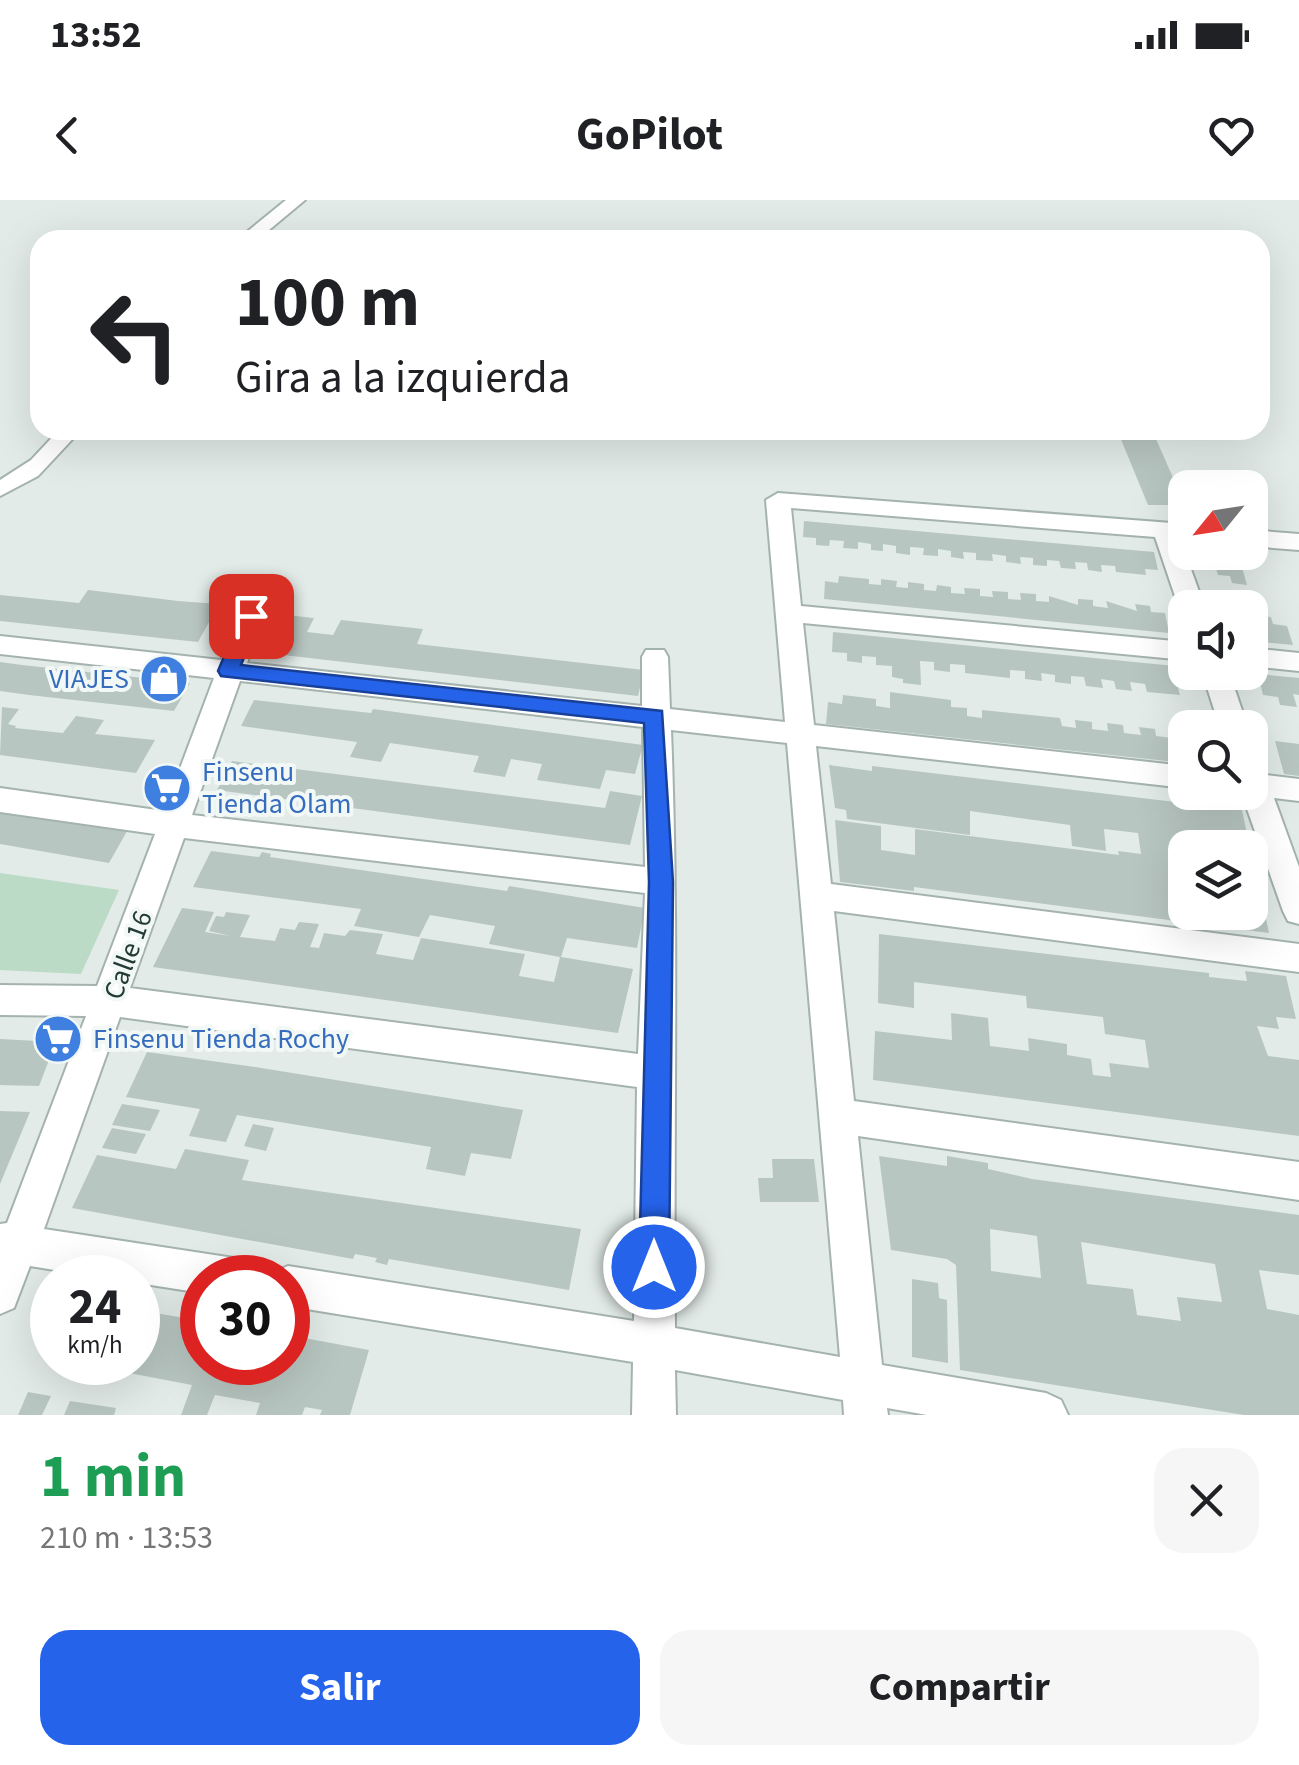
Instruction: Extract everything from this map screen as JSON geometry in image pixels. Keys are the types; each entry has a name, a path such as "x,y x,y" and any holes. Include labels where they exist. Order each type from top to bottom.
{"street":[{"path":"259,230 297,200"},
{"path":"0,489 20,480 62,440"},
{"path":"864,1399 778,500 1168,531"},
{"path":"1268,539 1299,542"},
{"path":"789,613 1168,649"},
{"name":"Calle 16","path":"0,1294 10,1242 111,1001 251,616"},
{"path":"0,645 1168,775"},
{"path":"654,1415 654,1073 661,882 655,657"},
{"path":"1268,659 1299,662"},
{"path":"1268,783 1299,790"},
{"path":"0,800 661,882"},
{"path":"1263,810 1299,911"},
{"path":"816,896 1299,958"},
{"path":"0,1000 111,1001 654,1073"},
{"path":"836,1116 1299,1180"},
{"path":"10,1242 180,1269"},
{"path":"310,1290 654,1345 864,1399 1046,1415"}],"green space":[{"path":"0,873 119,890 81,974 0,970"}],"building":[{"path":"1121,440 1157,440 1170,470 1168,505 1148,505"},
{"path":"804,521 1154,552 1158,570 1145,569 1146,575 1116,572 1115,566 1101,565 1102,572 1088,570 1087,563 1075,562 1076,569 1061,568 1059,561 1047,560 1047,566 1033,565 1033,558 1020,557 1021,564 992,554 993,561 976,560 976,553 963,552 964,559 951,557 951,551 938,549 938,556 923,555 924,548 910,547 910,555 896,553 896,546 883,544 883,551 871,550 871,544 858,542 858,549 843,548 844,541 816,545 816,538 803,537"},
{"path":"1217,570 1243,570 1247,585 1232,583 1230,576 1218,575"},
{"path":"839,576 869,579 869,584 881,585 881,579 897,581 896,587 908,588 908,582 924,584 924,590 936,591 937,585 951,587 951,593 965,594 964,588 980,589 980,596 993,597 992,591 1008,592 1008,599 1021,600 1020,593 1036,594 1036,601 1049,602 1049,596 1078,605 1078,599 1093,600 1093,606 1108,608 1106,601 1137,611 1135,604 1150,606 1151,612 1165,613 1168,633 824,599 825,581 838,583"},
{"path":"88,590 219,604 198,642 0,621 0,595 79,603"},
{"path":"286,615 314,618 307,632 333,635 341,620 423,629 417,644 644,670 638,696 266,653"},
{"path":"1268,617 1273,624 1287,626 1293,645 1268,643"},
{"path":"833,632 1168,665 1168,690 1179,690 1180,695 1147,692 1145,684 1130,682 1132,691 1116,689 1114,681 1101,679 1103,688 1086,686 1084,677 1071,676 1071,684 1055,682 1055,675 1041,673 1042,681 1025,679 1025,671 1010,670 1010,678 965,673 965,665 950,664 950,672 934,670 934,662 920,661 921,685 903,683 903,679 892,677 892,666 876,665 876,657 862,656 862,663 847,661 847,653 832,652"},
{"path":"0,662 190,683 174,711 29,695 0,691"},
{"path":"1268,675 1299,678 1299,695 1293,694 1297,707 1280,705 1278,697 1263,695 1262,690 1268,690"},
{"path":"890,692 951,700 951,707 967,708 967,716 982,718 982,710 1060,718 1062,726 1076,728 1075,720 1092,722 1092,729 1108,731 1107,723 1123,725 1124,733 1141,735 1139,727 1155,729 1156,736 1168,738 1168,761 826,724 828,702 842,704 843,695 876,699 876,706 890,708"},
{"path":"254,700 371,713 373,709 643,745 635,774 606,770 600,789 537,780 542,764 511,759 505,777 473,772 479,756 390,743 381,762 350,757 357,742 241,726"},
{"path":"2,707 19,709 8,724 15,728 63,733 76,716 104,720 95,734 155,740 136,773 0,755"},
{"path":"1275,741 1299,744 1299,776 1284,774"},
{"path":"232,761 605,808 610,791 642,796 630,845 217,790"},
{"path":"829,765 872,771 872,766 1168,801 1168,810 1242,810 1246,830 1168,830 1168,920 914,887 914,891 840,882 835,820 881,826 881,850 915,855 915,829 1119,855 1118,851 1141,854 1138,833 1104,829 1106,851 1072,846 1070,825 970,811 970,835 847,819 846,810 835,808"},
{"path":"0,810 130,826 109,863 0,844"},
{"path":"211,851 259,857 262,852 271,854 270,857 507,891 509,886 645,908 637,948 567,938 561,957 633,969 618,1033 153,967 182,908 214,912 205,932 231,936 209,931 216,916 224,917 226,912 250,915 240,937 275,941 280,928 295,930 299,922 319,924 310,947 319,948 324,933 345,936 350,930 383,934 376,954 413,960 421,938 525,954 519,976 554,982 560,957 489,944 495,926 430,915 419,937 354,926 361,909 193,887"},
{"path":"879,934 1209,973 1209,977 1247,981 1245,971 1286,976 1296,1019 1276,1017 1279,1029 1257,1026 1268,1056 1299,1060 1299,1136 873,1080 875,1031 952,1040 951,1013 988,1018 990,1046 1029,1051 1028,1038 1067,1044 1067,1055 1091,1059 1093,1075 1111,1077 1109,1063 1149,1068 1145,1040 1105,1034 1103,1017 1027,1008 1026,996 914,982 914,1008 878,1003"},
{"path":"0,1039 56,1042 39,1086 0,1085"},
{"path":"147,1052 523,1110 511,1159 471,1153 465,1176 426,1169 431,1147 237,1115 226,1142 189,1136 200,1109 126,1097"},
{"path":"122,1104 160,1110 150,1131 112,1125"},
{"path":"0,1111 30,1112 0,1184"},
{"path":"253,1124 274,1128 266,1151 244,1146"},
{"path":"112,1128 146,1134 136,1154 102,1148"},
{"path":"185,1149 249,1160 242,1180 581,1229 569,1290 389,1259 387,1265 375,1262 377,1258 355,1254 353,1259 72,1208 97,1155 176,1169"},
{"path":"879,1156 947,1166 947,1156 988,1163 988,1169 1032,1179 1299,1215 1299,1275 1259,1270 1267,1309 1299,1315 1299,1415 1244,1415 960,1370 956,1265 947,1259 891,1250","holes":["990,1229 1037,1236 1041,1278 991,1271","1081,1242 1215,1264 1222,1302 1177,1297 1181,1321 1137,1315 1133,1289 1087,1284"]},
{"path":"772,1159 814,1159 819,1202 760,1202 758,1178 773,1178"},
{"path":"912,1279 938,1283 939,1298 947,1300 948,1363 912,1357"},
{"path":"160,1314 180,1317 180,1383 160,1379"},
{"path":"310,1339 369,1350 350,1415 320,1415 322,1410 305,1407 302,1415 256,1415 260,1403 215,1395 207,1415 181,1415 192,1385 310,1385"},
{"path":"28,1392 51,1396 42,1415 18,1415"},
{"path":"70,1401 116,1408 114,1415 64,1415"}],"place":[{"name":"VIAJES","path":"164,679"},
{"name":"Finsenu Tienda Olam","path":"167,788"},
{"name":"Finsenu Tienda Rochy","path":"58,1039"}],"route":[{"path":"251,616 228,671 654,716 661,882 654,1073 654,1267"}]}
